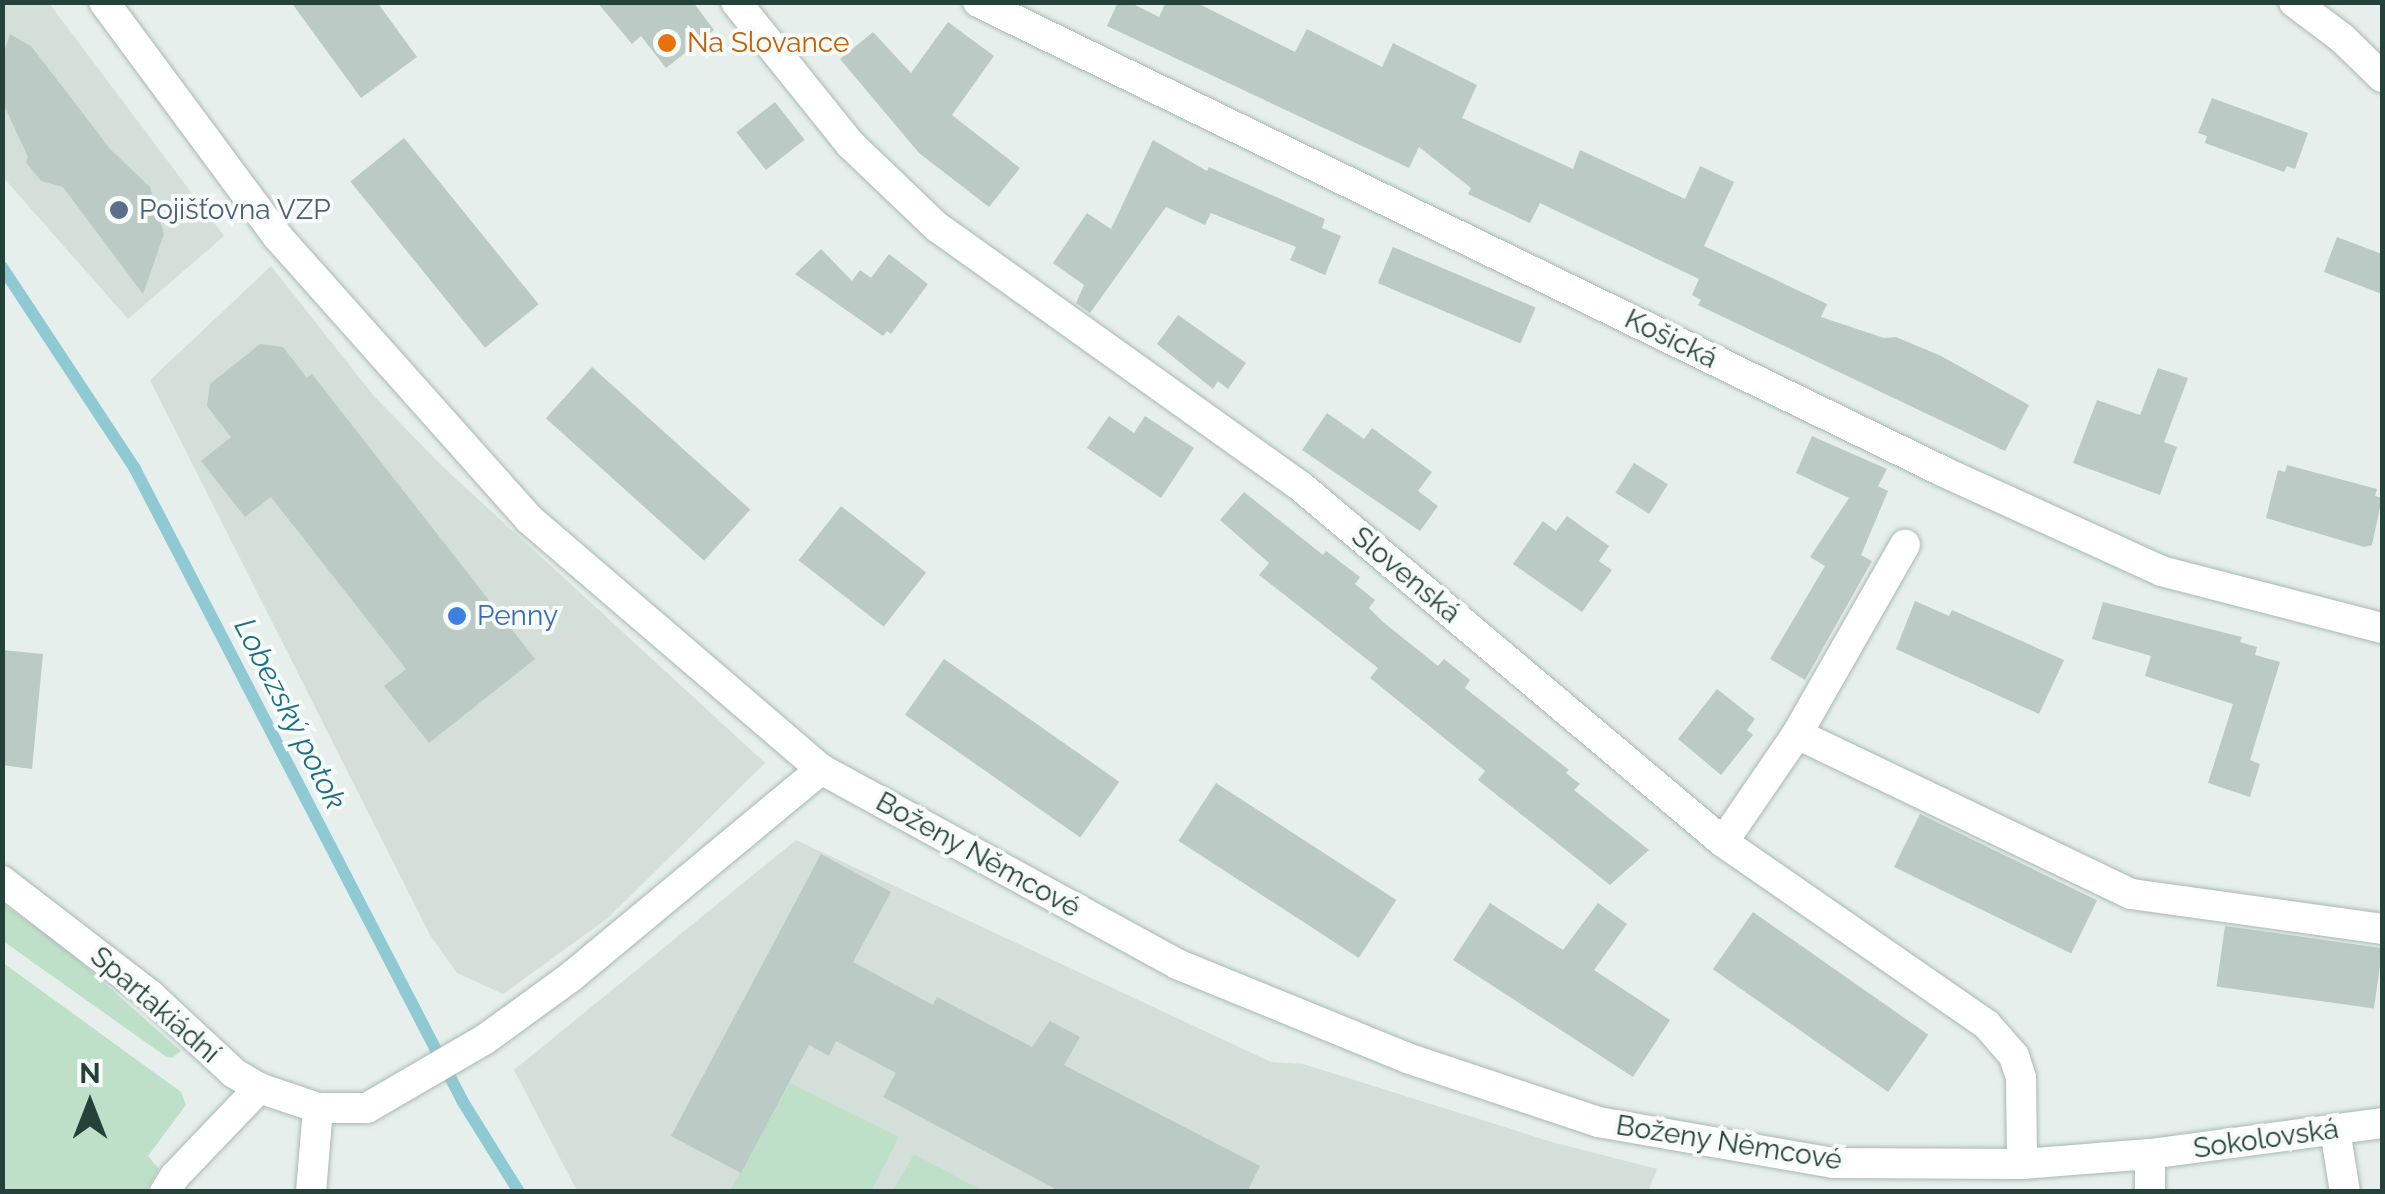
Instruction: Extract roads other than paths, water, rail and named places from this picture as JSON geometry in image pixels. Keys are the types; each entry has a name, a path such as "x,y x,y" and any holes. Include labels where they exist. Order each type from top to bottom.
{"street":[{"name":"Boženy Němcové","path":"104,2 278,237 529,519 822,769 1177,964 1407,1058 1598,1122 1833,1163 2022,1164 2150,1154"},
{"name":"Slovenská","path":"736,2 850,144 937,228 1299,485 1723,842 2000,1036 2014,1056 2021,1078 2022,1164"},
{"name":"Košická","path":"978,2 1924,462 2161,572 2382,628"},
{"path":"2294,2 2342,38 2382,78"},
{"path":"1723,842 1797,734 1905,545"},
{"path":"1797,734 2131,894 2382,930"},
{"name":"Spartakiádní","path":"2,881 150,995 234,1073 259,1088 318,1108 366,1108 484,1040 572,976 822,769"},
{"path":"166,1192 175,1176 259,1088"},
{"path":"311,1192 318,1108"},
{"name":"Sokolovská","path":"2150,1154 2382,1123"},
{"path":"2335,1130 2345,1192"},
{"path":"2150,1154 2150,1192"}],"waterway":[{"name":"Lobezský potok","path":"2,267 135,469 463,1102 519,1192"}],"place":[{"name":"Na Slovance","path":"667,43"},
{"name":"Pojišťovna VZP","path":"119,210"},
{"name":"Penny","path":"457,616"}]}
